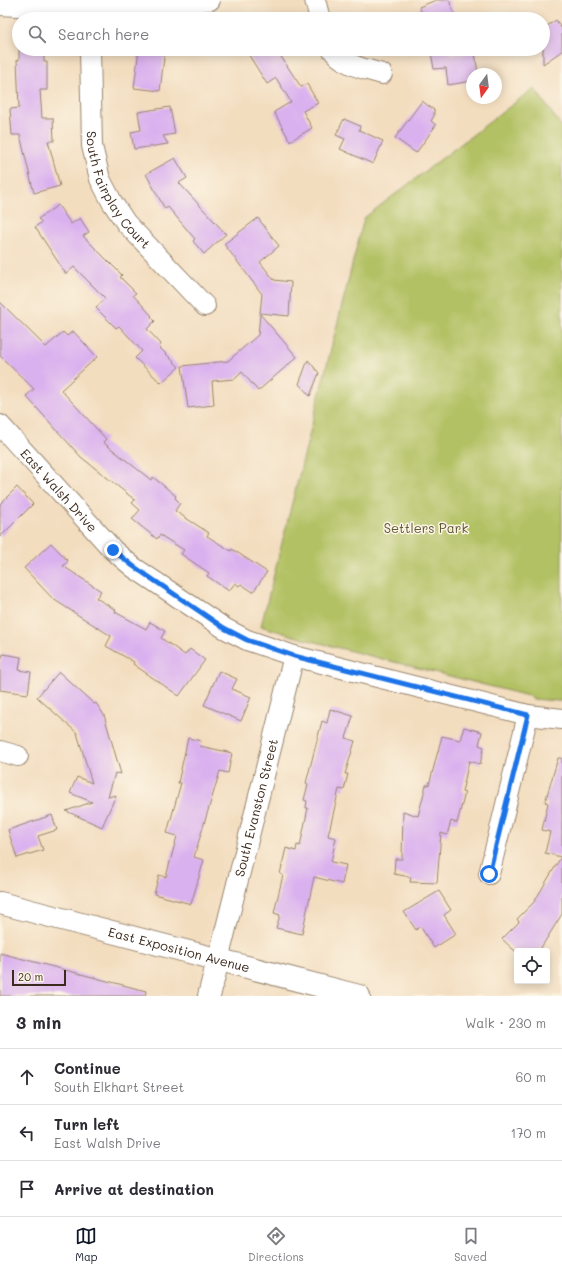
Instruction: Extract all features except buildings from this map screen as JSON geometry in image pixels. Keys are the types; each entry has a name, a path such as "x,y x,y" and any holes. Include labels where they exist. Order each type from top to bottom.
{"street":[{"path":"99,12 210,0"},
{"path":"315,0 318,12"},
{"path":"0,4 80,12"},
{"name":"South Fairplay Court","path":"90,56 92,146 100,179 112,202 126,223 205,306"},
{"path":"338,56 349,64 382,74"},
{"name":"East Walsh Drive","path":"2,432 113,550 133,566 224,628 247,640 294,656 528,715 562,719"},
{"name":"South Evanston Street","path":"218,960 294,656"},
{"path":"489,874 528,715"},
{"name":"East Exposition Avenue","path":"0,903 359,996"},
{"path":"209,996 218,960"}],"green space":[{"name":"Settlers Park","path":"534,88 562,127 562,701 533,699 528,696 300,638 261,626 364,218"}],"route":[{"path":"113,550 133,566 224,628 247,640 294,656 528,715 489,874"}]}
